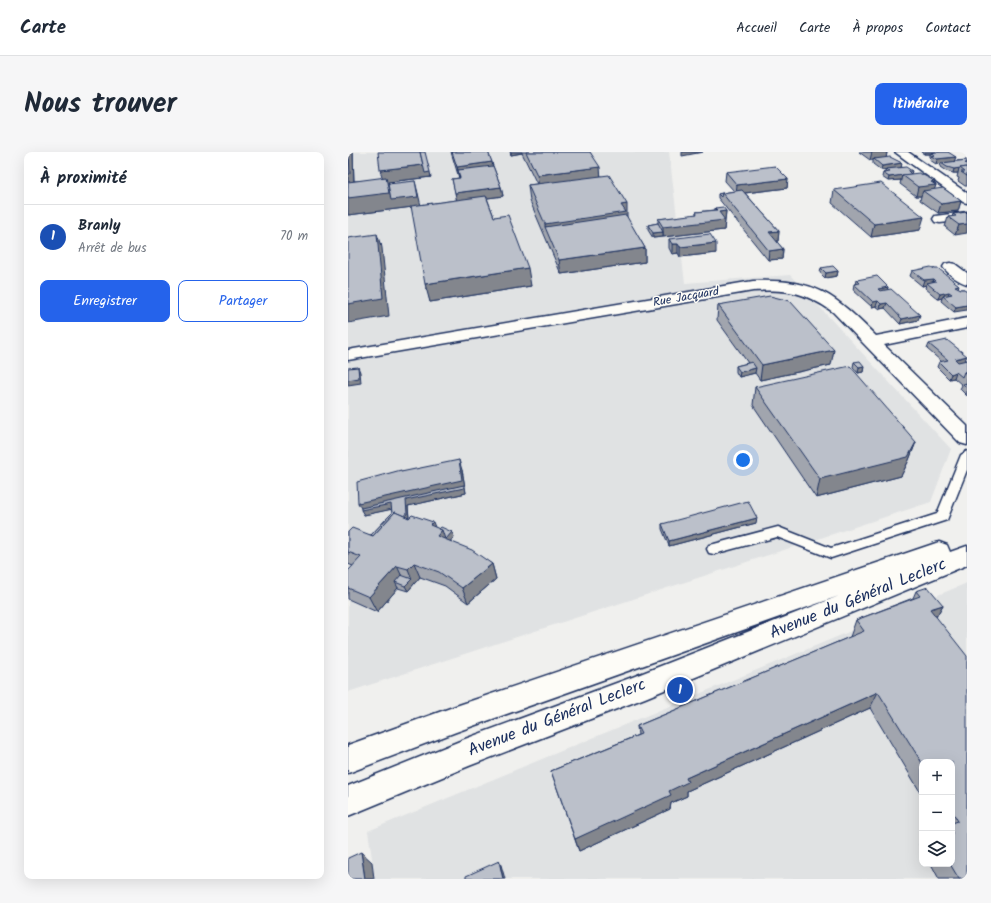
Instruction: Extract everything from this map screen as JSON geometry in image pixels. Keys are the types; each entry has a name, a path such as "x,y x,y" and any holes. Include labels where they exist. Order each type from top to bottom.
{"street":[{"path":"901,152 967,199"},
{"path":"940,219 967,216"},
{"path":"950,267 967,280"},
{"name":"Rue Jacquard","path":"348,355 753,286 777,285 802,288 822,296 839,309 967,438"},
{"path":"872,342 967,322"},
{"name":"Avenue du Général Leclerc","path":"348,759 464,717 967,542"},
{"name":"Avenue du Général Leclerc","path":"348,801 465,753 636,689 967,555"}],"lane":[{"path":"714,549 778,532 831,553 942,517 967,455"}],"shaded area":[{"path":"348,152 669,152 685,283 790,275 951,449 931,502 348,692"},
{"path":"967,583 967,879 375,879 368,831"}],"building":[{"path":"349,152 350,174 348,174"},
{"path":"378,152 420,152 423,165 380,170"},
{"path":"420,152 425,152 430,172 425,173"},
{"path":"452,152 488,152 492,162 457,167"},
{"path":"526,152 590,152 600,167 537,175"},
{"path":"948,152 956,157 937,159 931,156 935,155 931,153"},
{"path":"890,157 902,163 882,166 874,159"},
{"path":"967,160 967,163 965,163 967,167 954,169 941,163"},
{"path":"493,166 501,187 455,193 452,179 460,178 458,170"},
{"path":"775,166 788,179 737,185 726,172"},
{"path":"906,167 912,171 908,171 911,174 889,177 883,173 890,172 886,169"},
{"path":"967,167 967,176 961,172 965,172 960,168"},
{"path":"919,173 935,181 931,182 936,185 918,187 902,175"},
{"path":"609,175 627,204 621,205 626,212 545,224 528,185"},
{"path":"386,177 389,193 348,198 348,182"},
{"path":"415,181 418,197 391,200 388,184"},
{"path":"881,183 924,217 874,224 834,190"},
{"path":"943,188 961,201 941,204 923,191"},
{"path":"742,190 779,231 769,232 783,249 769,251 722,193"},
{"path":"486,196 494,217 508,215 528,268 425,284 411,206"},
{"path":"723,207 726,211 719,212 725,220 663,227 658,219 697,214 696,212 717,210 715,208"},
{"path":"966,212 967,224 959,225 948,217 956,216 953,214"},
{"path":"626,215 645,248 559,260 545,227"},
{"path":"658,223 663,232 653,233 648,225"},
{"path":"377,234 383,298 348,304 348,238"},
{"path":"710,234 716,243 680,247 678,244 672,244 669,239"},
{"path":"833,266 838,271 826,273 821,268"},
{"path":"931,267 939,269 959,285 955,286 967,291 967,305 956,307 943,296 952,294 949,292 940,294 927,283 936,281 934,279 924,280 912,271"},
{"path":"877,276 888,287 878,289 880,291 891,289 920,315 902,319 887,303 881,304 878,301 873,302 854,284 860,283 857,280"},
{"path":"770,296 790,301 834,350 762,365 718,305"},
{"path":"947,340 967,356 955,359 958,362 967,360 967,372 964,372 962,377 956,372 951,374 939,362 948,360 929,344"},
{"path":"860,361 864,366 859,367 854,362"},
{"path":"752,362 756,368 740,372 736,366"},
{"path":"850,366 916,442 908,457 820,479 755,387"},
{"path":"358,367 359,378 348,380 348,368"},
{"path":"459,460 462,480 358,503 357,482 401,470 401,472"},
{"path":"464,485 464,488 406,500 407,514 404,516 395,512 373,536 371,535 392,513 391,504 361,510 361,508"},
{"path":"748,501 757,518 669,541 662,524"},
{"path":"395,512 409,518 412,515 433,522 430,525 442,530 437,536 472,550 492,564 462,588 439,572 414,563 408,569 397,566 369,597 348,588 348,571 361,557 348,552 348,532 352,528 373,536"},
{"path":"441,527 452,532 446,539 442,530 439,529"},
{"path":"401,575 412,579 405,586 395,582"},
{"path":"928,587 943,605 930,609 967,656 967,879 959,879 952,867 955,867 955,822 958,821 955,816 955,759 920,759 878,692 686,778 688,782 669,791 671,795 575,839 551,771 641,734 637,726 864,631 856,620 920,596 916,591"},
{"path":"361,852 365,879 348,879 348,858"},
{"path":"499,861 503,879 466,879 466,876"}],"place":[{"name":"Branly","path":"680,690"}]}
